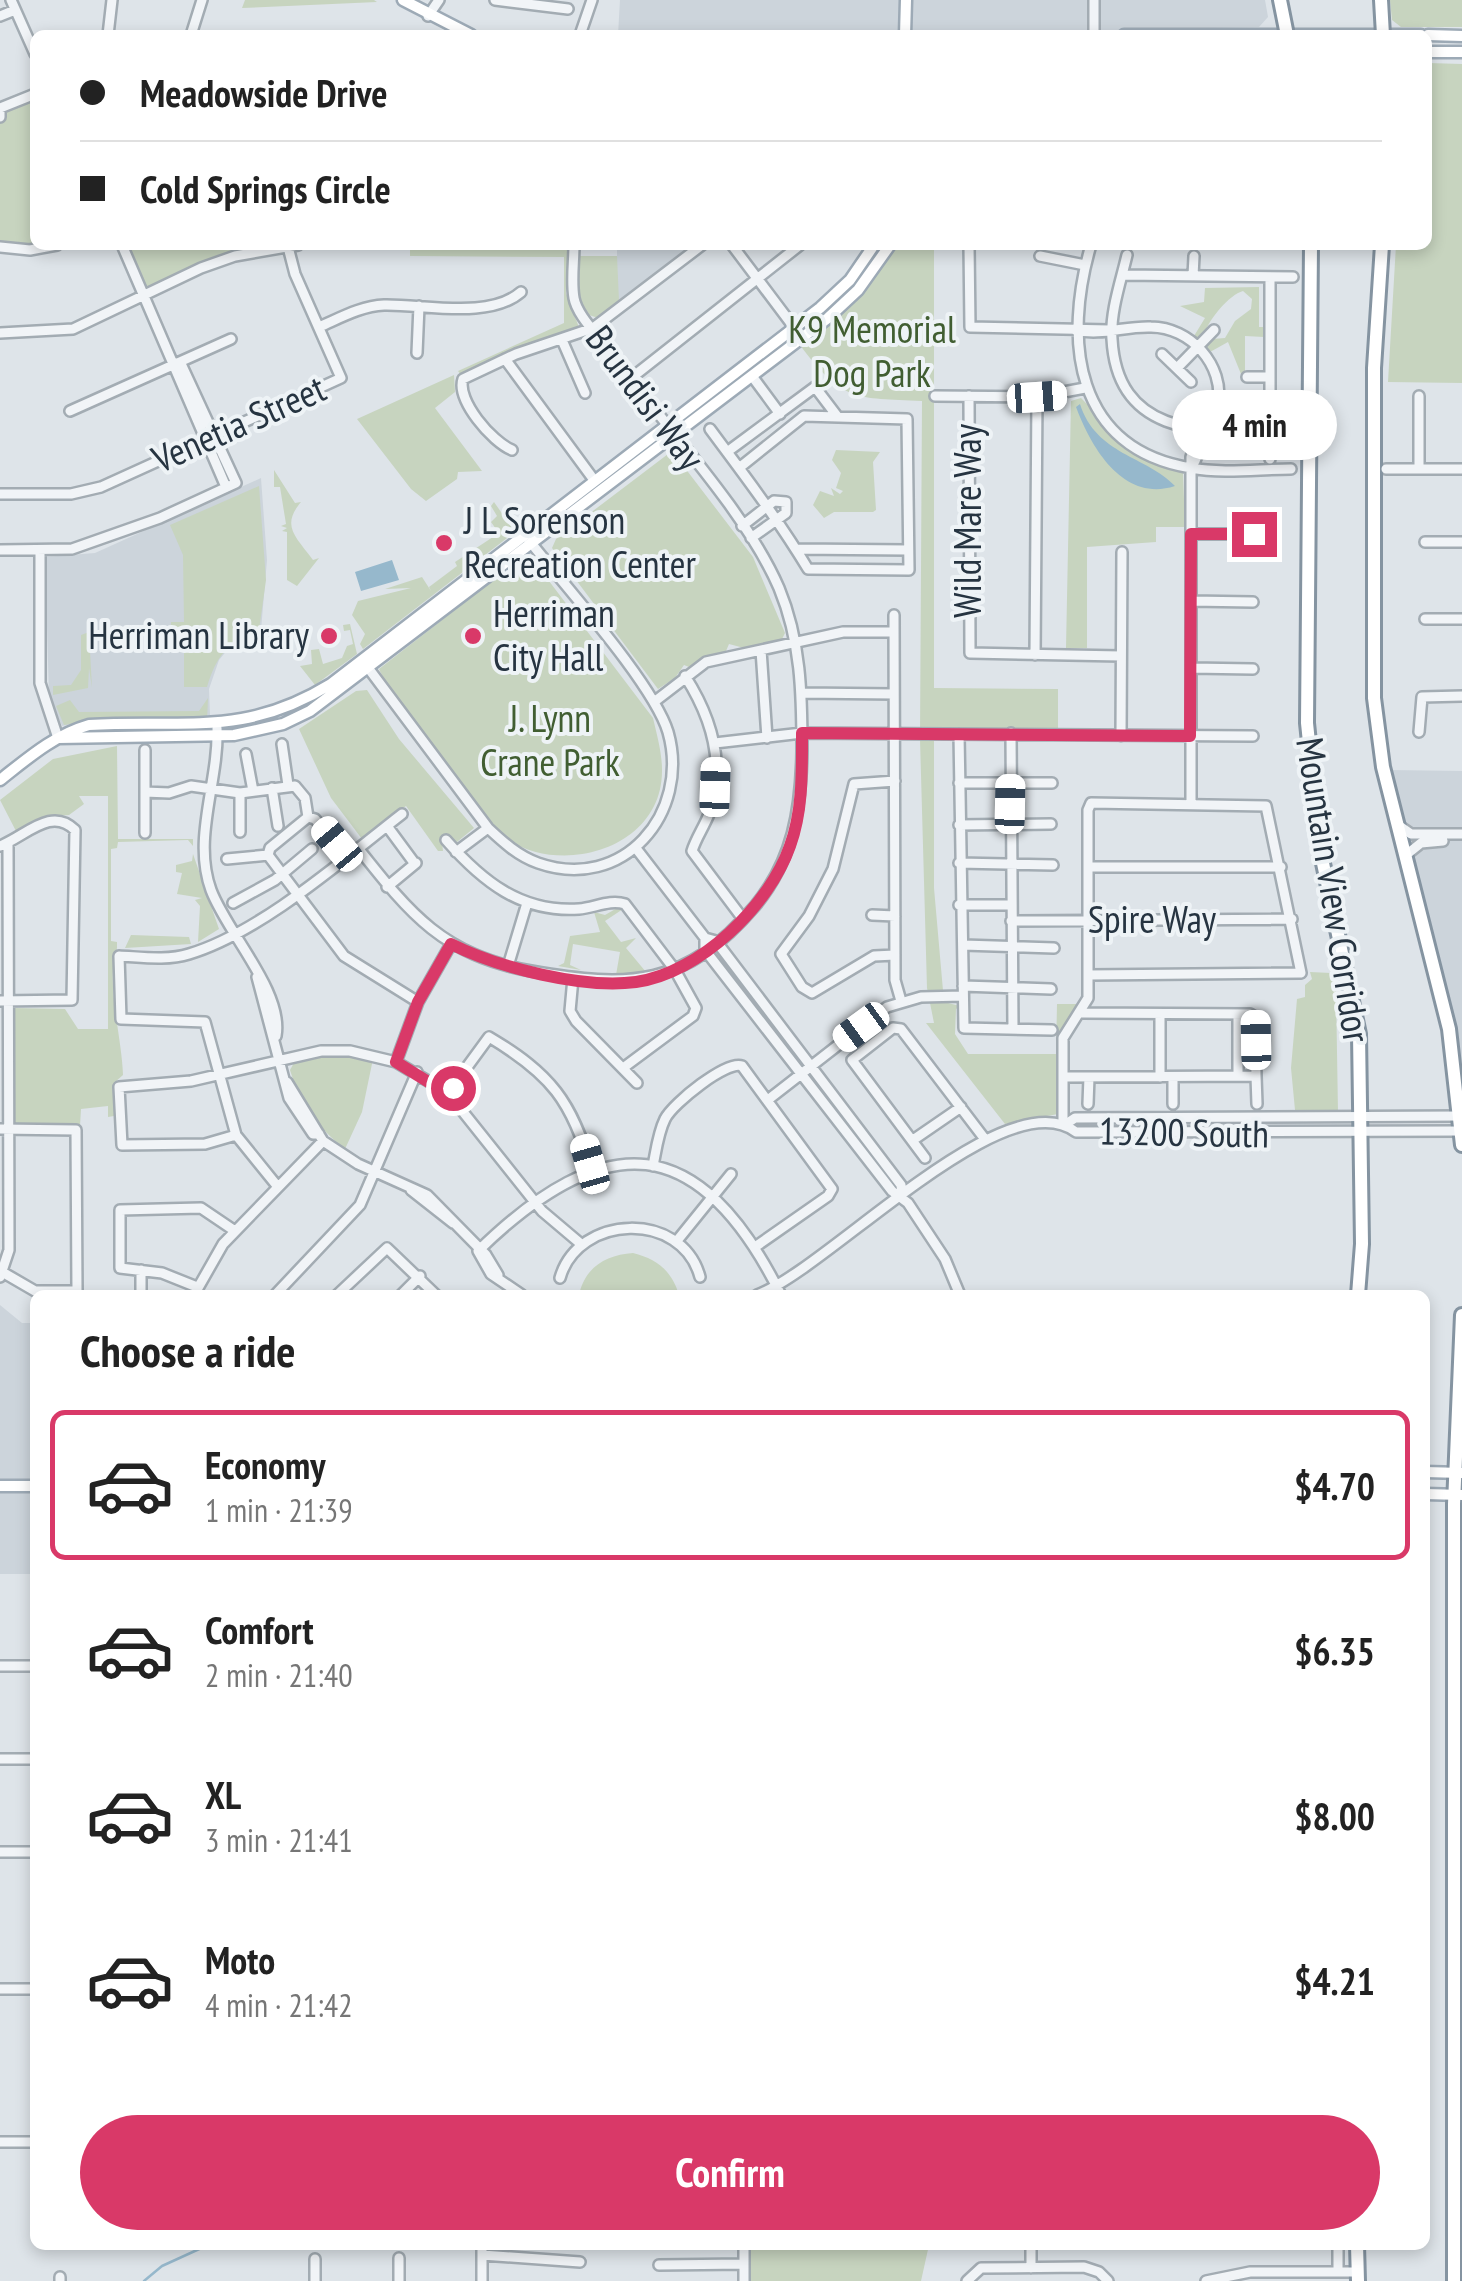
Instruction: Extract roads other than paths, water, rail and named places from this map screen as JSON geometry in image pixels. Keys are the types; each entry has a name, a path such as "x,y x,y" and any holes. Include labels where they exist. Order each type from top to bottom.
{"highway":[{"path":"1280,0 1286,30"},
{"path":"1381,0 1383,30"},
{"name":"Mountain View Corridor","path":"1310,250 1307,723 1320,849 1356,1013 1361,1118 1358,1290"},
{"name":"Mountain View Corridor","path":"1382,250 1374,368 1373,674 1378,734 1397,824 1442,992 1462,1145"},
{"path":"1454,2281 1458,2214 1462,1315"},
{"path":"1357,2250 1358,2276"}],"main road":[{"path":"403,0 460,30"},
{"path":"905,30 906,0"},
{"path":"1432,35 1462,36"},
{"path":"1432,52 1462,52"},
{"path":"217,730 296,706 361,659 794,327 850,280 872,250"},
{"path":"0,780 58,738 282,724 325,702 802,338 858,290 886,250"},
{"path":"1430,1472 1459,1472"},
{"path":"0,1486 30,1486"},
{"path":"1430,1494 1459,1494"}],"street":[{"path":"109,30 112,0"},
{"path":"193,30 202,0"},
{"path":"428,16 439,0"},
{"path":"582,30 592,0"},
{"path":"1094,0 1094,30"},
{"path":"499,1 568,9"},
{"path":"0,16 13,5 30,43"},
{"path":"0,118 0,108 30,96"},
{"path":"0,247 30,250"},
{"path":"0,550 72,550 107,539 231,485 124,250"},
{"path":"0,333 73,329 235,256 270,250"},
{"name":"Venetia Street","path":"0,494 71,494 100,487 341,378 294,274 293,250"},
{"name":"Brundisi Way","path":"574,250 574,297 630,380 751,538 779,589 797,643 802,693 800,806 789,850 744,919 676,970"},
{"path":"512,450 496,440 462,396 461,383 505,359 593,328 695,250"},
{"path":"736,250 802,338"},
{"path":"630,380 794,250"},
{"path":"968,250 970,327 1112,331 1163,328 1198,346 1216,377 1219,393 1192,468 1191,802"},
{"path":"1088,250 1075,330 1085,388 1102,418 1134,445 1192,468 1291,469"},
{"path":"1127,255 1112,331 1119,371 1137,402 1169,424 1206,433 1270,432"},
{"path":"1040,256 1084,265"},
{"path":"1192,276 1194,256"},
{"path":"1122,275 1293,276"},
{"path":"1270,277 1270,458"},
{"path":"319,328 355,310 488,305 510,302 521,292"},
{"path":"418,353 419,306"},
{"path":"1178,368 1214,330"},
{"path":"70,411 231,339"},
{"path":"562,340 586,393"},
{"path":"1162,354 1191,382"},
{"path":"505,359 594,480"},
{"path":"752,376 780,414"},
{"path":"1247,377 1270,377"},
{"path":"728,452 816,387 837,416"},
{"path":"934,396 1037,397 1085,388"},
{"name":"Wild Mare Way","path":"969,396 970,653 1122,656"},
{"path":"1418,469 1419,396"},
{"path":"1036,655 1037,397"},
{"path":"710,429 728,452 739,468 778,519 808,569 908,570 908,419 804,416 739,468"},
{"path":"1386,469 1462,469"},
{"path":"742,526 779,499 786,502 786,513 751,538"},
{"path":"361,659 488,828 528,858 556,868 603,864 635,847 666,810 674,780 670,741 654,702 523,533"},
{"path":"1191,534 1254,534"},
{"path":"1424,542 1462,542"},
{"path":"796,549 908,550"},
{"path":"40,550 40,682 58,738"},
{"path":"1121,736 1122,552"},
{"path":"1191,601 1253,602"},
{"path":"894,614 895,955 901,1001"},
{"path":"1425,619 1462,619"},
{"path":"654,702 706,662 844,632 894,632"},
{"path":"761,650 767,738"},
{"path":"1191,668 1253,669"},
{"path":"685,676 700,699 716,744 715,787 692,851 744,919"},
{"path":"802,693 894,694"},
{"path":"1420,732 1422,696 1462,696"},
{"path":"217,730 214,790 205,828 206,871 232,932 258,977 296,1110 321,1138 376,1174 411,1190 454,1223 506,1290"},
{"path":"716,744 802,733 1252,736"},
{"path":"1011,733 1012,1028"},
{"path":"958,734 958,905 964,1028 1052,1030"},
{"path":"282,744 288,785"},
{"path":"145,750 145,833"},
{"path":"246,754 253,791"},
{"path":"894,781 854,784 828,881 780,954 802,987 812,994 874,956 895,955"},
{"path":"958,783 1052,783"},
{"path":"145,792 168,793 191,786 240,793 288,785 299,789 305,798 308,817"},
{"path":"272,788 278,826"},
{"path":"240,793 240,832"},
{"path":"478,1251 533,1200 592,1170 653,1166 715,1195 755,1247 779,1290 902,1194 984,1138 1023,1127 1065,1124 1064,1038 1082,1013 1088,975 1091,803 1266,806 1282,866 1301,973 1088,975"},
{"path":"278,1187 236,1135 205,1022 121,1018 119,956 186,956 298,896 402,814"},
{"path":"308,817 315,819 337,844"},
{"path":"308,817 270,848 268,856 344,956 418,1002"},
{"path":"4,1001 72,1000 75,830 65,821 51,818 4,844 4,1001 4,1068 10,1250 2,1275 33,1290"},
{"path":"959,825 1051,824"},
{"path":"1397,824 1411,834 1462,838"},
{"path":"386,826 417,863 387,886"},
{"path":"456,852 488,828"},
{"path":"1406,855 1422,842 1462,838"},
{"path":"446,840 488,885 527,903 562,910 621,902 676,970 692,996 696,1008 693,1016 624,1068"},
{"path":"635,847 805,1069 901,1184 902,1194 946,1259 958,1290"},
{"path":"358,848 387,886 431,932 508,966 573,978 634,982 676,970"},
{"path":"233,903 312,849"},
{"path":"227,858 268,856"},
{"path":"958,864 1052,864"},
{"path":"1088,867 1282,866"},
{"path":"508,966 527,903"},
{"path":"958,905 1010,906"},
{"path":"872,915 895,916"},
{"name":"Spire Way","path":"1011,921 1292,920"},
{"path":"396,1062 418,1002 451,944"},
{"path":"963,946 1054,948"},
{"path":"573,978 570,1011 576,1022 637,1083"},
{"path":"769,1100 805,1069 901,1001 963,991 1051,989"},
{"path":"1082,1013 1256,1016 1257,1104"},
{"path":"1160,1014 1160,1077"},
{"path":"1238,1014 1238,1076"},
{"path":"861,1027 874,1043"},
{"path":"926,1158 852,1060 898,1027 984,1138"},
{"path":"448,1094 489,1037 536,1066 560,1092 578,1126 592,1170"},
{"path":"236,1135 205,1144 122,1145 121,1085 182,1083 282,1059 350,1051 396,1062 418,1072 448,1094 533,1200 581,1244"},
{"path":"653,1166 668,1114 734,1064 769,1100 832,1189 828,1196 755,1247"},
{"path":"280,1290 360,1204 418,1072"},
{"path":"1064,1076 1256,1076"},
{"path":"1088,1104 1089,1077"},
{"path":"1173,1077 1173,1104"},
{"path":"913,1140 961,1108"},
{"name":"13200 South","path":"1461,1116 1075,1118 1065,1124 1076,1132 1461,1131"},
{"path":"1142,1119 1142,1132"},
{"path":"5,1128 76,1130 78,1290"},
{"path":"195,1290 205,1268 235,1231 321,1138"},
{"path":"676,1242 731,1174"},
{"path":"193,1290 162,1273 119,1267 120,1210 201,1208 235,1231"},
{"path":"560,1278 566,1262 581,1244 600,1233 630,1228 676,1242 700,1278"},
{"path":"342,1290 386,1248 432,1290"},
{"path":"140,1270 141,1290"},
{"path":"406,1290 420,1276"},
{"path":"0,1666 30,1666"},
{"path":"0,1759 30,1759"},
{"path":"0,1852 30,1852"},
{"path":"0,1989 30,1989"},
{"path":"0,2142 30,2142"},
{"path":"482,2281 482,2250 580,2262"},
{"path":"744,2250 744,2281"},
{"path":"1031,2250 1031,2268"},
{"path":"1338,2250 1338,2272"},
{"path":"399,2258 399,2281"},
{"path":"315,2260 315,2281"},
{"path":"659,2266 744,2264"},
{"path":"968,2281 982,2268 1089,2268 1108,2281"},
{"path":"1206,2281 1236,2273 1284,2276 1338,2272 1358,2276"}],"water":[{"path":"1080,404 1098,434 1175,486 1140,486 1112,468 1082,423 1076,407"},
{"path":"392,560 399,580 361,591 355,572"}],"waterway":[{"path":"144,2281 162,2266 197,2250"}],"place":[{"name":"J L Sorenson Recreation Center","path":"444,543"},
{"name":"Herriman Library","path":"329,636"},
{"name":"Herriman City Hall","path":"473,636"}],"park label":[{"name":"K9 Memorial Dog Park","path":"872,352"},
{"name":"J. Lynn Crane Park","path":"550,741"}]}
